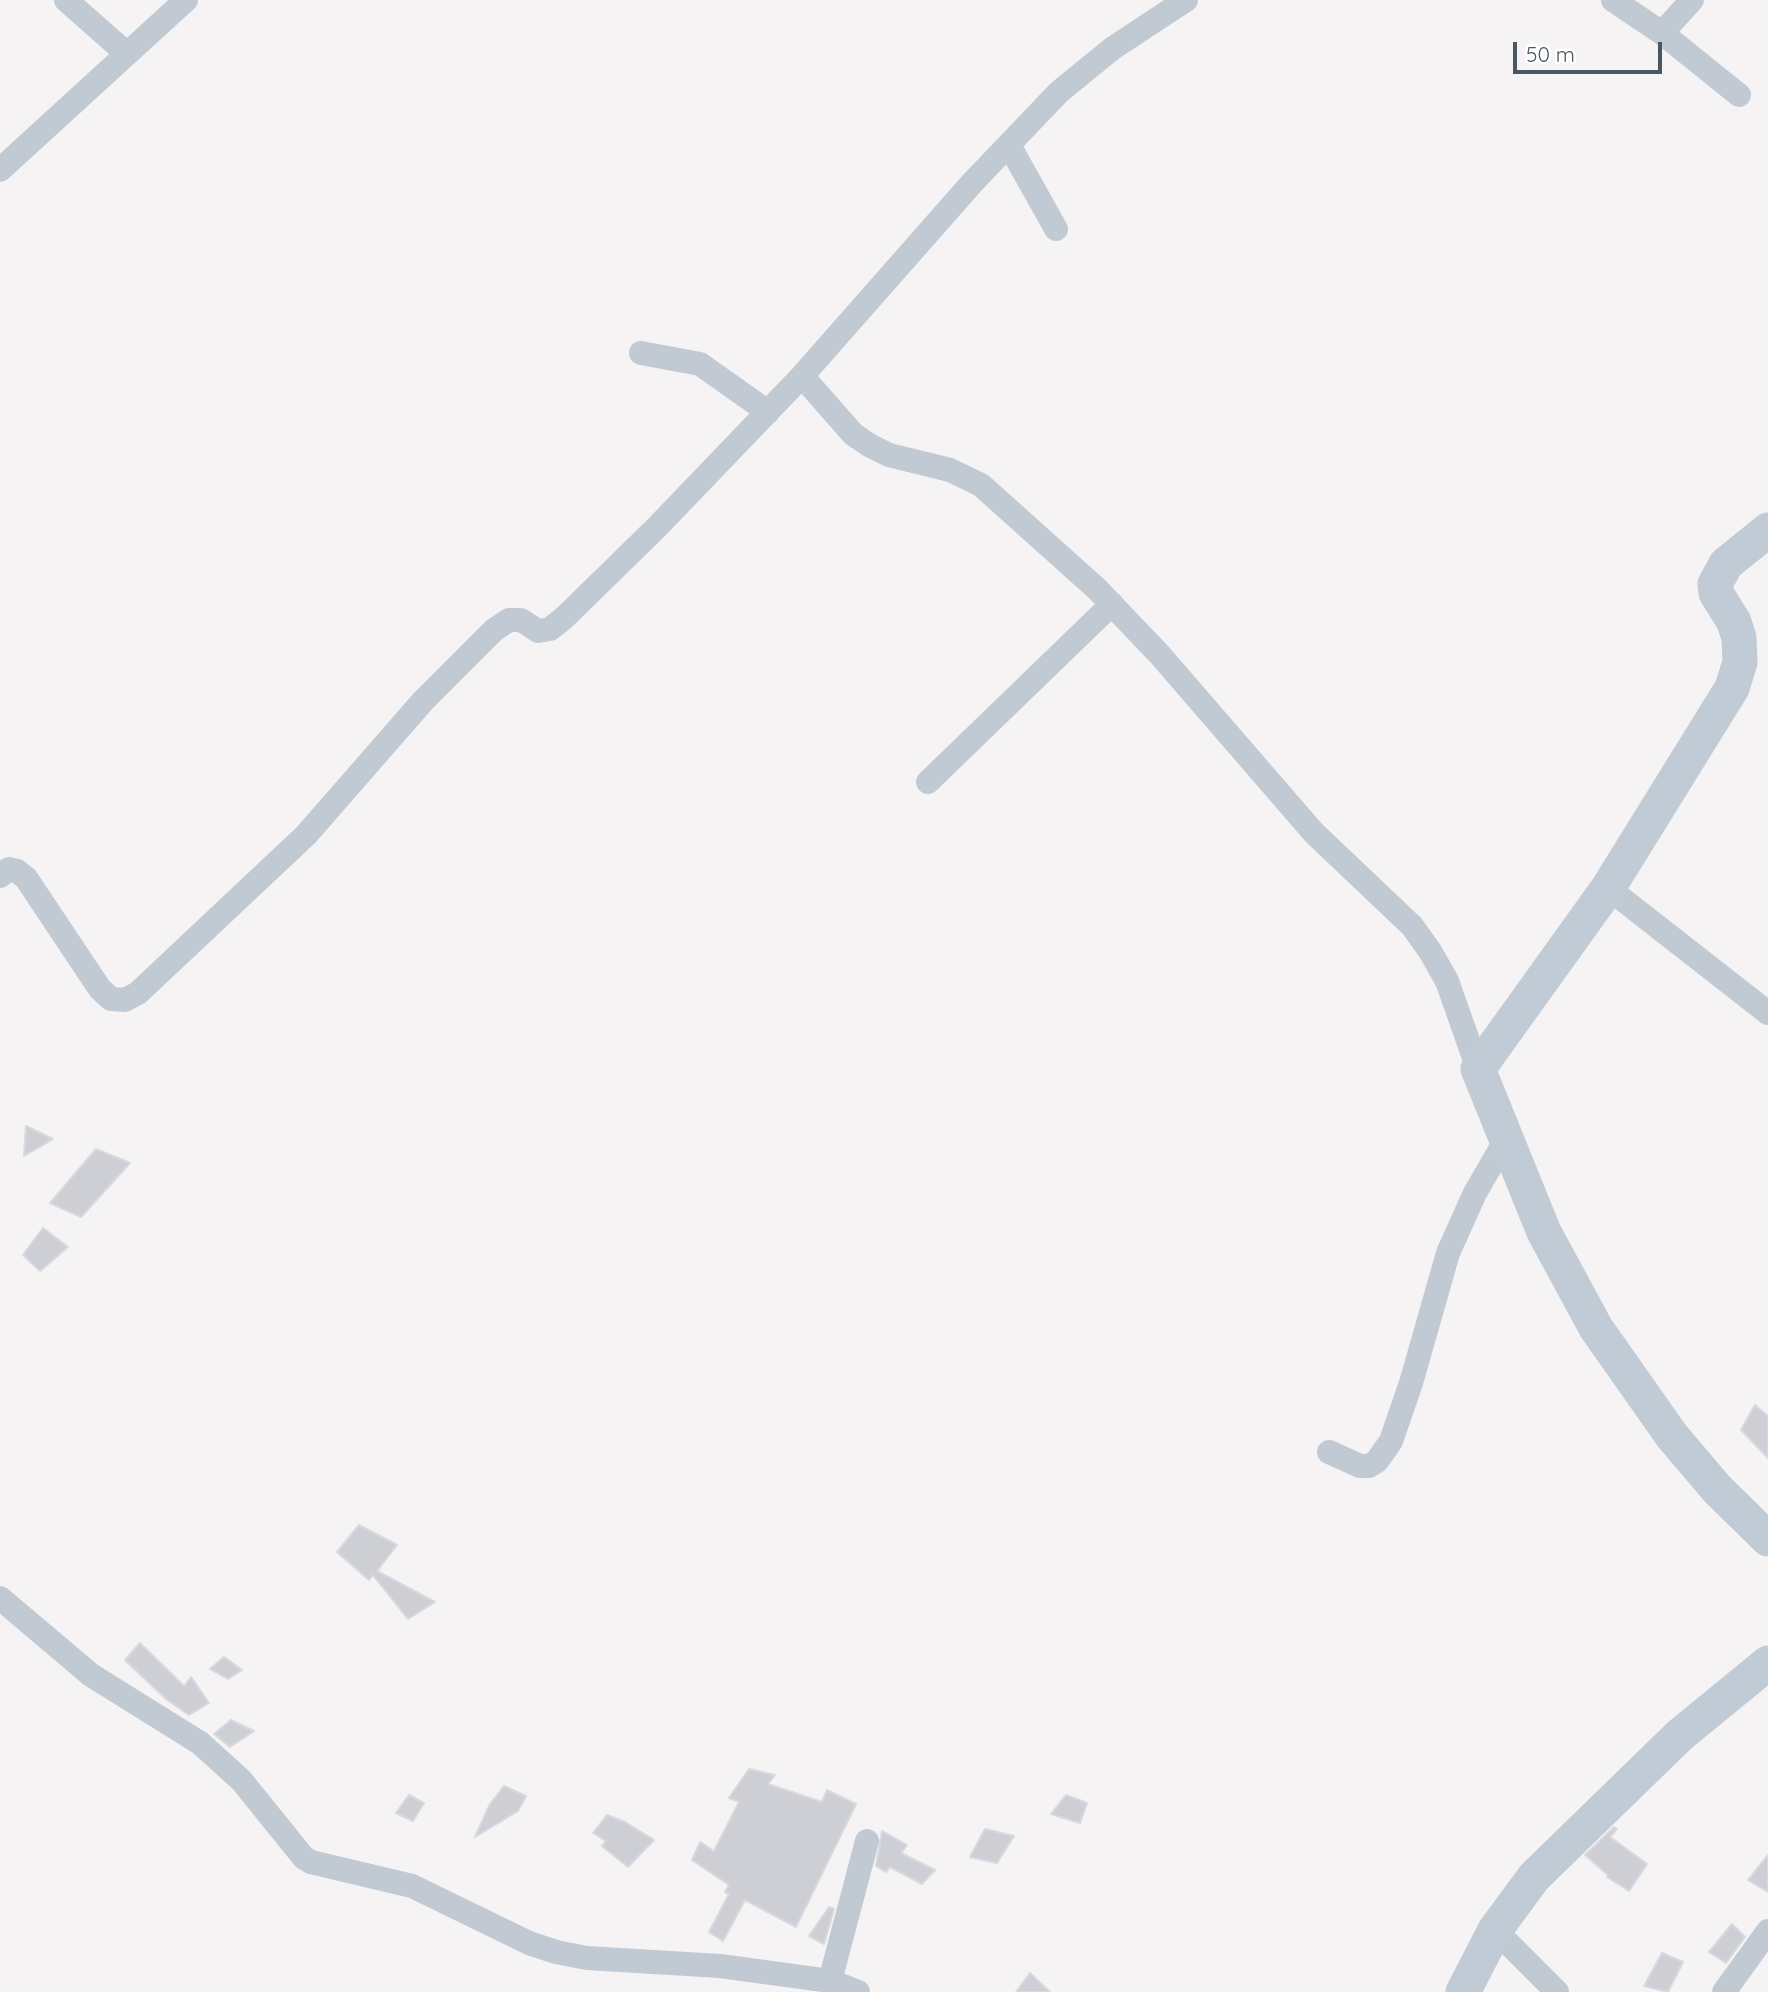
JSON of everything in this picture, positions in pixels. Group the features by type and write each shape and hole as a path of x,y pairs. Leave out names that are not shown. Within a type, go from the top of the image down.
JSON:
{"street":[{"path":"66,0 126,52"},
{"path":"0,170 186,0"},
{"path":"0,876 9,870 17,871 26,878 100,989 111,999 125,1000 138,993 306,835 423,701 494,630 509,620 521,620 538,631 550,629 564,618 658,526 802,376 1059,92 1095,61 1185,0"},
{"path":"1613,0 1662,33 1739,94"},
{"path":"1662,33 1692,0"},
{"path":"1009,145 1056,229"},
{"path":"641,353 700,364 768,412"},
{"path":"802,376 853,434 869,445 889,455 950,470 981,485 1112,604 1160,655 1314,833 1412,926 1447,981 1505,1141 1544,1233 1596,1328 1672,1436 1717,1489 1768,1539"},
{"path":"1478,1069 1608,888 1732,688 1740,662 1739,638 1715,584 1726,564 1768,530"},
{"path":"928,782 1112,604"},
{"path":"1608,888 1768,1013"},
{"path":"1329,1452 1360,1466 1369,1466 1377,1461 1391,1441 1411,1384 1448,1254 1475,1193 1505,1141"},
{"path":"0,1598 91,1675 200,1743 241,1780 304,1858 311,1862 405,1884 529,1943 556,1952 587,1958 720,1966 830,1981 858,1992"},
{"path":"1463,1992 1495,1930 1534,1877 1680,1735 1768,1663"},
{"path":"830,1981 867,1841"},
{"path":"1495,1930 1557,1992"},
{"path":"1724,1992 1768,1931"}],"building":[{"path":"26,1126 53,1139 24,1156"},
{"path":"96,1149 130,1163 81,1217 50,1203"},
{"path":"43,1228 68,1247 40,1271 23,1255"},
{"path":"1755,1405 1768,1416 1768,1458 1741,1430"},
{"path":"359,1525 397,1545 377,1571 435,1602 408,1619 373,1575 369,1580 337,1552"},
{"path":"140,1643 184,1686 191,1677 209,1703 189,1715 166,1699 125,1660"},
{"path":"224,1657 242,1670 228,1679 210,1669"},
{"path":"231,1720 254,1731 230,1747 214,1734"},
{"path":"749,1769 775,1775 768,1784 822,1802 827,1790 856,1804 796,1927 745,1900 723,1941 709,1932 729,1894 725,1892 729,1885 692,1860 700,1842 714,1851 739,1802 729,1798"},
{"path":"504,1786 526,1796 518,1811 475,1837 490,1804"},
{"path":"409,1795 424,1803 413,1821 396,1813"},
{"path":"1066,1795 1087,1803 1080,1823 1051,1814"},
{"path":"607,1815 625,1822 654,1840 628,1867 602,1846 606,1841 593,1833"},
{"path":"1614,1827 1617,1829 1610,1837 1647,1864 1629,1891 1607,1877 1608,1875 1585,1855"},
{"path":"985,1829 1014,1836 997,1863 970,1857"},
{"path":"882,1831 907,1845 901,1853 935,1870 922,1884 890,1867 886,1872 876,1866"},
{"path":"1768,1855 1768,1892 1748,1880"},
{"path":"829,1907 834,1909 824,1944 809,1936"},
{"path":"1732,1924 1745,1937 1726,1963 1709,1952"},
{"path":"1662,1953 1683,1962 1668,1992 1644,1986"},
{"path":"1030,1973 1050,1992 1016,1992"}]}
